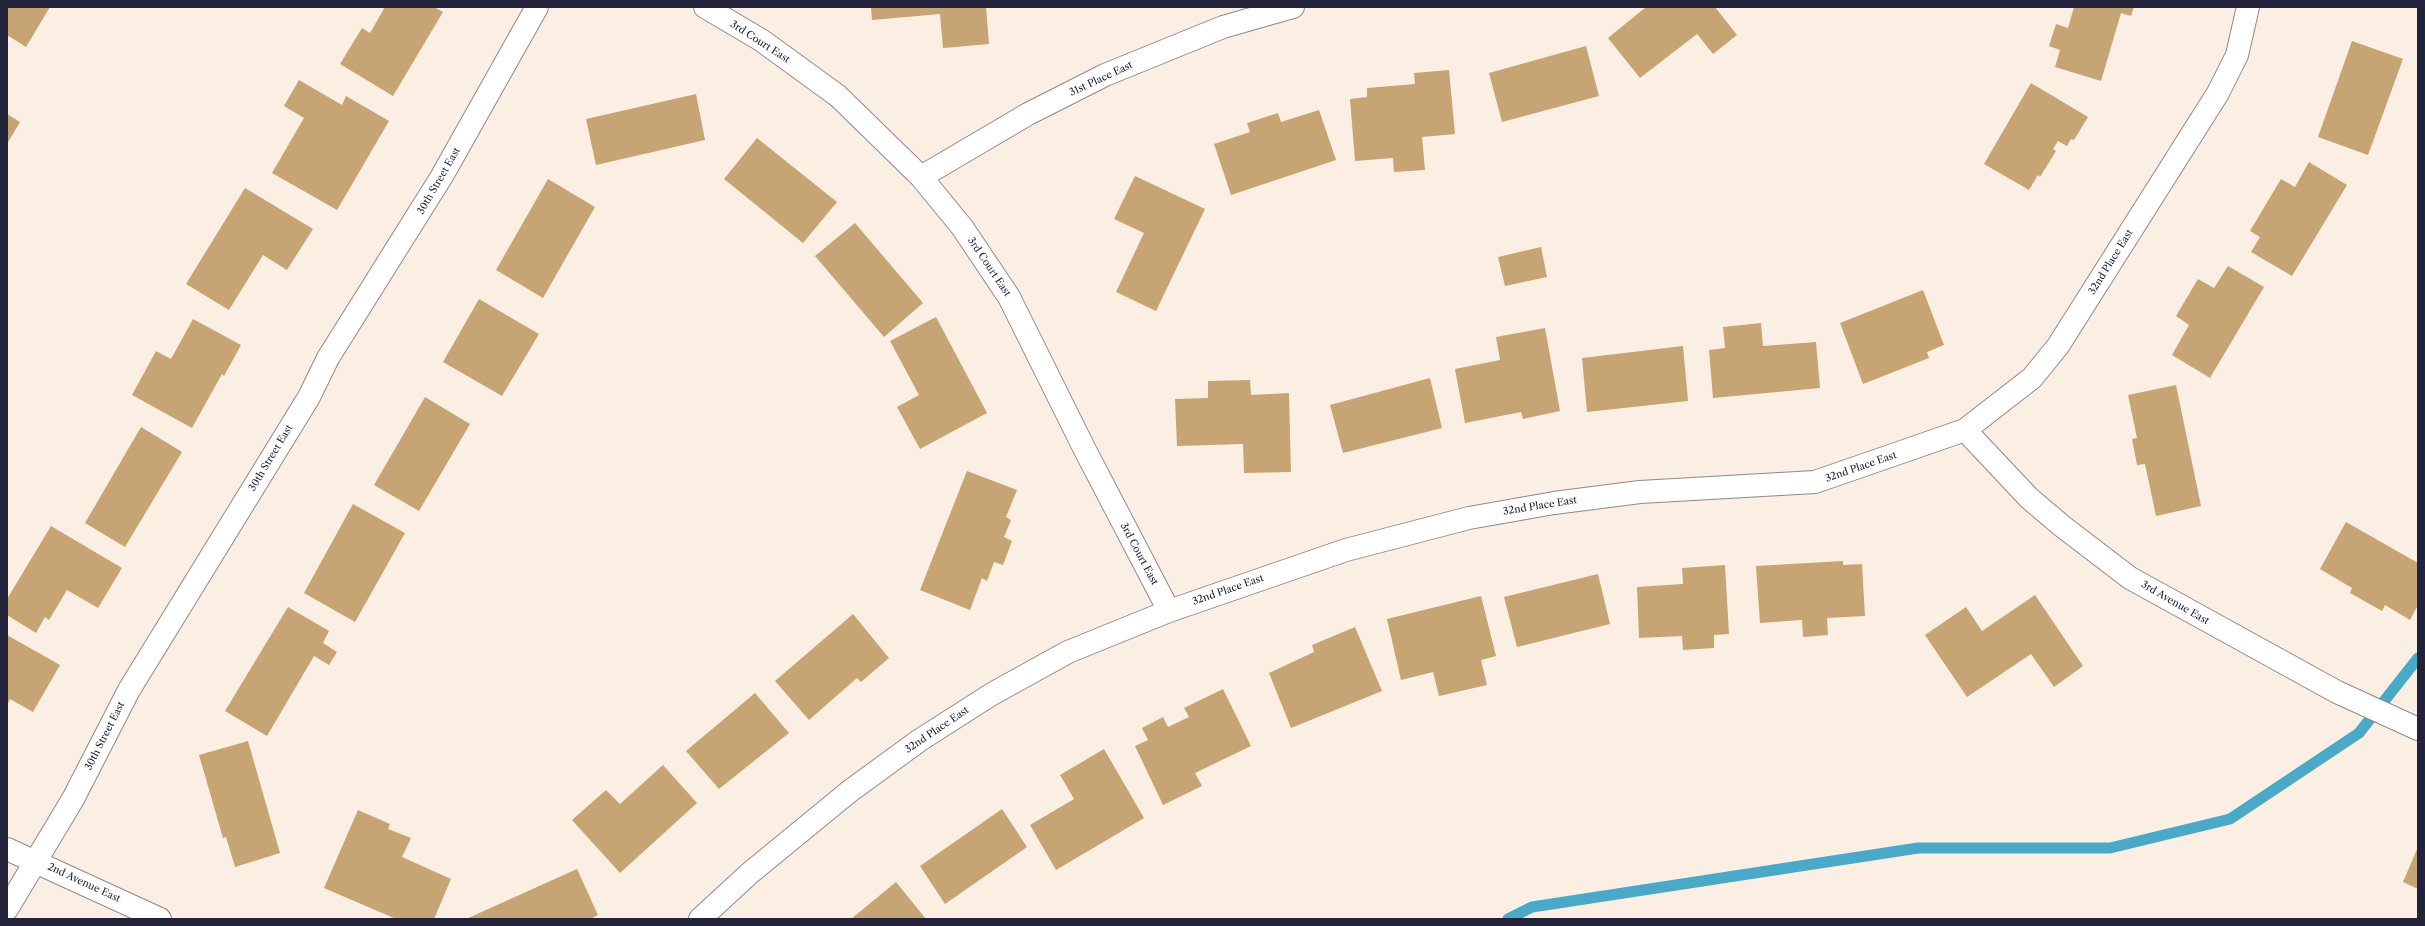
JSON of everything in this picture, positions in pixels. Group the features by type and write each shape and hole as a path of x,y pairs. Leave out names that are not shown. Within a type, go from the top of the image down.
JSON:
{"street":[{"name":"30th Street East","path":"7,909 37,862 73,799 130,690 309,397 328,358 442,176 537,7"},
{"name":"3rd Court East","path":"705,7 761,40 838,96 921,178 962,227 1009,297 1085,450 1169,611"},
{"name":"31st Place East","path":"921,178 1028,114 1105,75 1223,27 1293,7"},
{"name":"32nd Place East","path":"700,919 750,873 844,796 920,740 992,694 1068,652 1169,611 1346,550 1469,518 1554,503 1640,492 1815,482 1965,430 2032,378 2058,346 2218,93 2237,55 2248,7"},
{"name":"3rd Avenue East","path":"1965,430 2029,498 2062,526 2130,578 2337,692 2414,727"},
{"name":"2nd Avenue East","path":"7,849 160,919"}],"building":[{"path":"7,7 50,7 26,47 7,35"},
{"path":"385,7 434,7 443,12 393,96 340,64 362,28 370,33"},
{"path":"871,7 986,7 989,44 943,48 940,14 872,20"},
{"path":"1646,7 1715,7 1737,35 1713,54 1697,34 1640,78 1608,38"},
{"path":"2074,7 2134,7 2131,16 2121,13 2101,81 2055,67 2060,50 2049,46 2056,24 2068,28"},
{"path":"2352,41 2403,59 2368,155 2318,137"},
{"path":"1586,46 1599,96 1502,122 1489,73"},
{"path":"1449,70 1455,134 1422,137 1425,170 1394,172 1393,158 1355,161 1350,99 1367,97 1367,88 1415,84 1414,73"},
{"path":"299,80 342,105 346,96 389,121 337,210 272,173 304,118 284,106"},
{"path":"2031,83 2088,117 2074,140 2071,139 2067,146 2058,141 2053,149 2056,151 2040,177 2038,175 2029,190 1984,164"},
{"path":"696,94 705,140 596,165 586,119"},
{"path":"1319,110 1336,160 1231,195 1214,144 1250,132 1247,123 1278,113 1281,122"},
{"path":"7,114 20,122 7,144"},
{"path":"757,138 837,202 803,243 724,179"},
{"path":"2309,162 2347,185 2292,276 2251,252 2260,237 2250,231 2281,179 2295,187"},
{"path":"1135,176 1205,209 1156,311 1116,292 1144,233 1114,219"},
{"path":"548,179 595,207 543,298 496,270"},
{"path":"245,188 313,229 287,270 263,255 229,310 186,284"},
{"path":"855,223 923,303 884,337 815,256"},
{"path":"1541,247 1547,277 1505,286 1498,257"},
{"path":"2228,266 2264,287 2210,378 2172,355 2189,325 2176,316 2198,279 2214,288"},
{"path":"1923,290 1944,345 1927,352 1929,358 1863,384 1840,323"},
{"path":"479,299 539,334 502,396 443,362"},
{"path":"936,317 987,413 920,449 897,407 919,395 890,341"},
{"path":"193,319 241,345 224,376 222,374 192,428 132,395 156,351 171,359"},
{"path":"1761,323 1763,346 1816,342 1820,388 1713,398 1709,350 1725,348 1723,327"},
{"path":"1545,328 1560,411 1523,419 1521,412 1465,423 1455,369 1500,360 1496,337"},
{"path":"1683,346 1688,401 1587,412 1582,358"},
{"path":"1430,378 1442,428 1343,453 1330,405"},
{"path":"1250,380 1251,395 1289,393 1291,472 1244,473 1243,444 1177,446 1175,399 1208,398 1208,381"},
{"path":"2176,385 2201,506 2156,516 2145,464 2137,465 2132,439 2137,438 2128,395"},
{"path":"425,397 470,424 419,511 374,485"},
{"path":"141,427 182,452 125,547 85,523"},
{"path":"967,471 1017,490 1006,517 1011,520 1004,537 1012,541 1003,565 994,562 987,581 982,578 970,610 920,590"},
{"path":"353,504 405,533 355,622 304,593"},
{"path":"2346,522 2418,563 2418,605 2410,620 2385,605 2382,611 2350,593 2352,588 2320,569"},
{"path":"51,526 122,568 98,608 67,590 49,620 45,617 36,633 7,615 7,599"},
{"path":"1843,561 1843,565 1862,564 1865,616 1827,618 1828,635 1803,637 1802,620 1760,623 1756,566"},
{"path":"1725,565 1729,634 1714,635 1714,648 1683,650 1682,636 1639,638 1637,587 1683,584 1682,568"},
{"path":"1598,574 1610,624 1517,647 1504,597"},
{"path":"2035,595 2083,666 2054,687 2031,654 1967,697 1925,635 1966,607 1982,631"},
{"path":"1481,596 1496,656 1481,660 1487,685 1439,696 1433,672 1401,680 1387,619"},
{"path":"288,607 329,631 323,643 337,652 329,665 314,656 267,736 225,711"},
{"path":"853,614 889,658 861,682 857,678 809,720 775,681"},
{"path":"1355,627 1382,691 1291,728 1269,673 1314,652 1312,645"},
{"path":"7,635 60,665 33,712 10,699 7,705"},
{"path":"1223,689 1251,746 1195,773 1202,786 1163,805 1135,746 1148,740 1142,728 1163,717 1168,727 1189,717 1184,708"},
{"path":"755,693 789,733 719,789 686,751"},
{"path":"248,741 280,853 235,867 226,837 223,838 199,755"},
{"path":"1104,749 1144,818 1056,870 1030,825 1074,799 1060,775"},
{"path":"663,765 697,803 620,873 572,820 606,790 620,804"},
{"path":"1002,809 1027,847 945,904 920,866"},
{"path":"358,810 390,824 388,829 411,838 402,857 451,879 434,919 396,919 324,888"},
{"path":"2418,847 2418,889 2403,882"},
{"path":"577,869 598,915 590,919 466,919"},
{"path":"896,882 926,919 851,919"}],"waterway":[{"path":"1508,919 1532,907 1918,848 2110,848 2230,819 2359,733 2418,658"}]}
